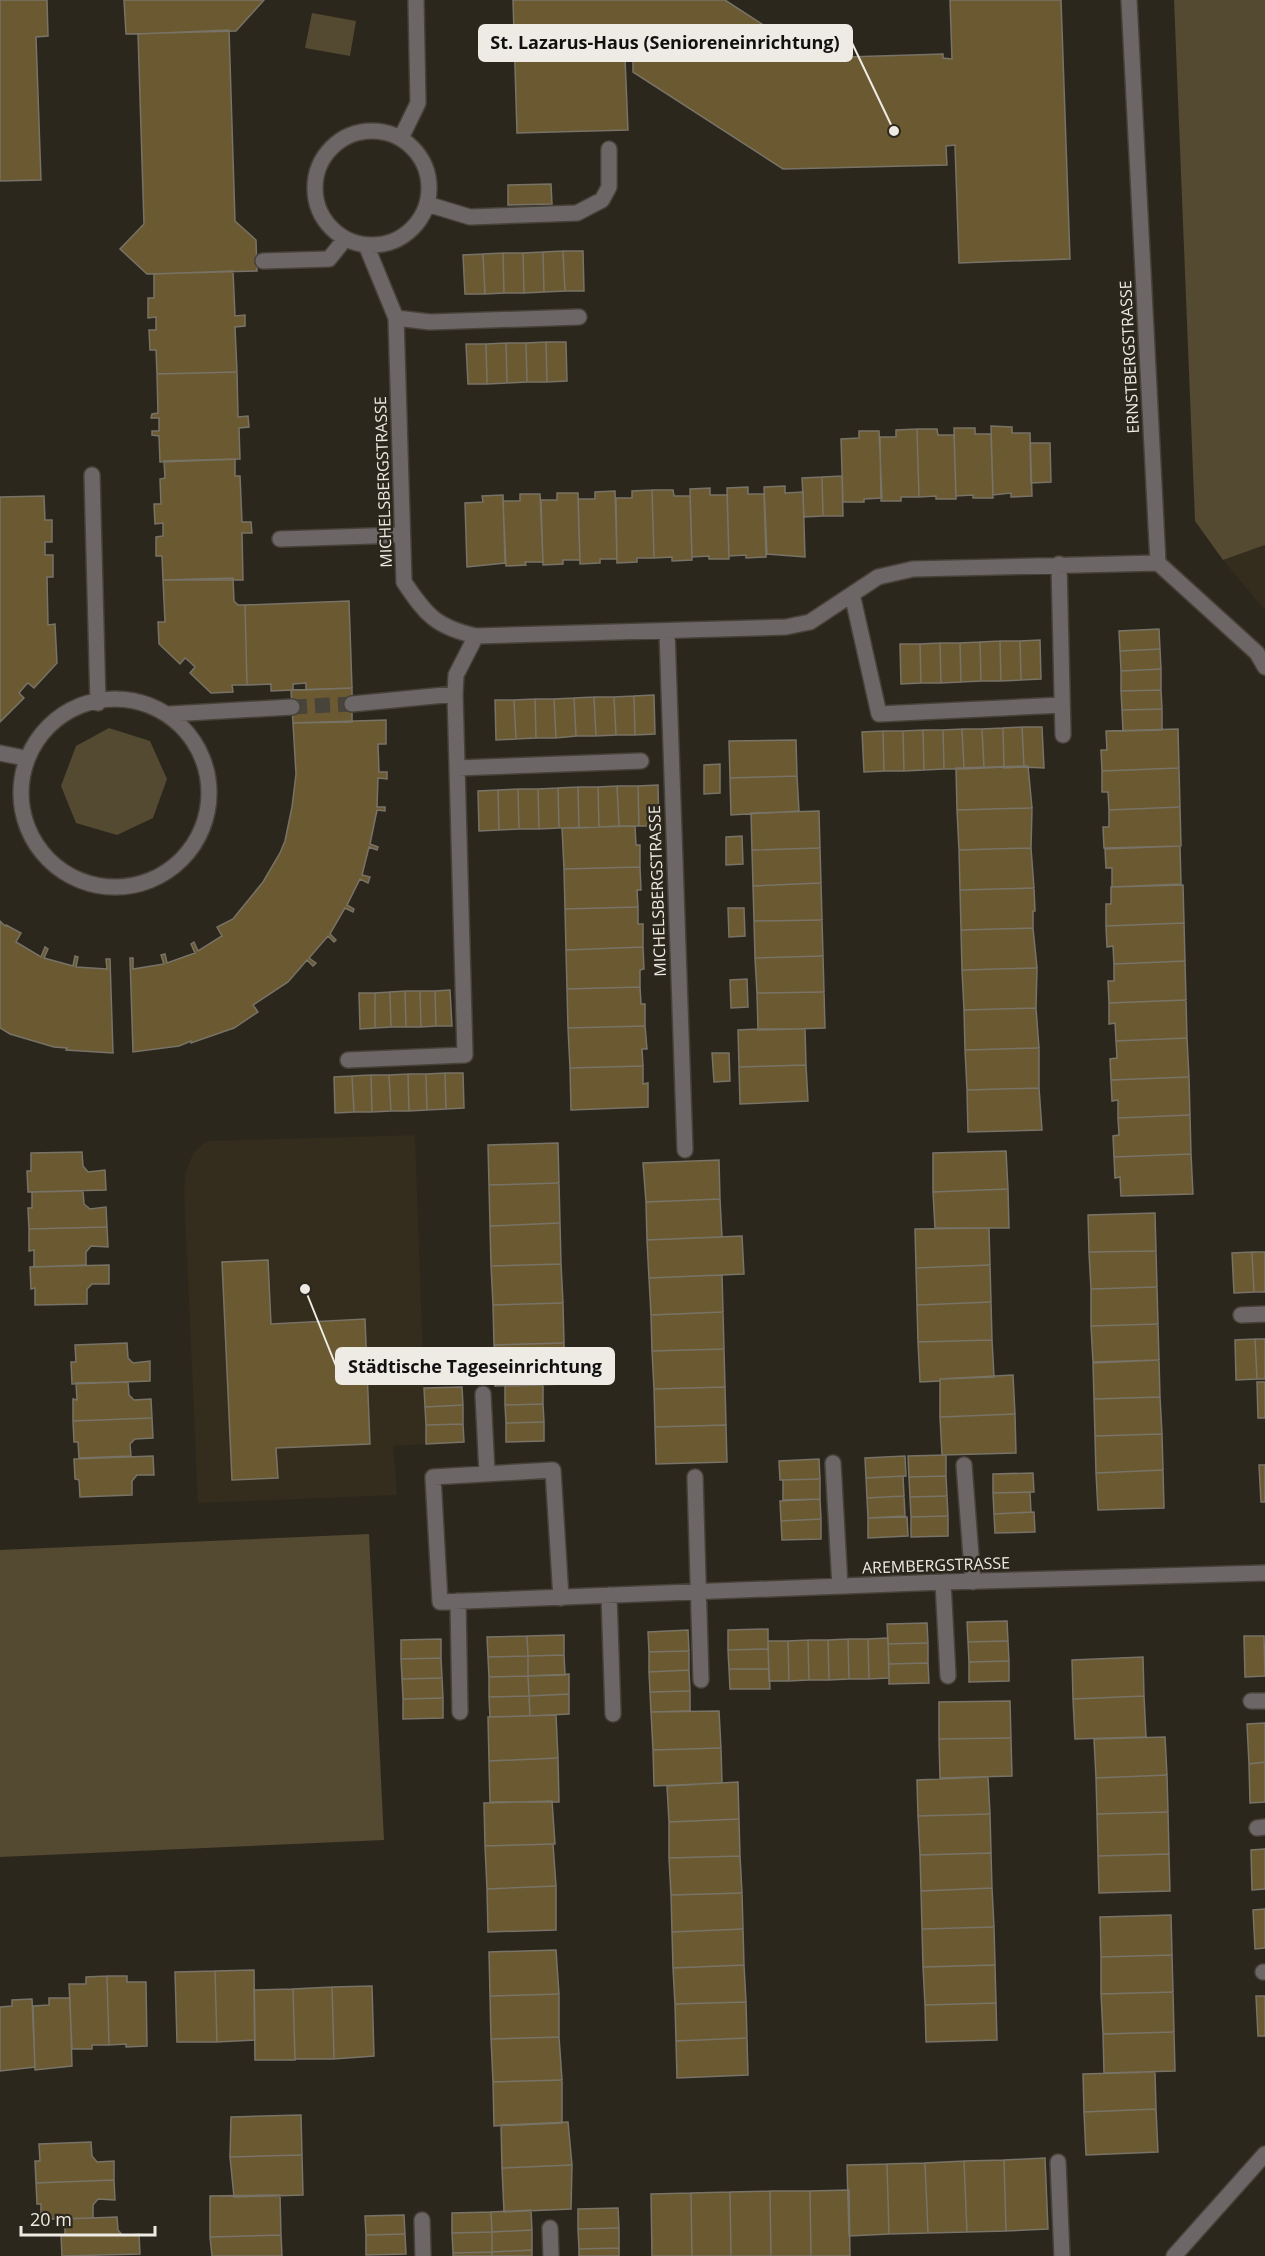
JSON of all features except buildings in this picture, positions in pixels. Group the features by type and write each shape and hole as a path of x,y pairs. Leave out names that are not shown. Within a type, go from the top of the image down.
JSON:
{"street":[{"path":"401,138 418,103 416,0"},
{"name":"ERNSTBERGSTRASSE","path":"1129,0 1158,563"},
{"path":"382,130 401,138 417,150 426,168 430,188 427,204 405,236 386,244 366,245 345,239 329,227 318,211 314,191 317,169 326,151 341,138 360,131 382,130"},
{"path":"427,204 470,217 577,213 602,200 609,186 609,149"},
{"path":"263,261 329,259 345,239"},
{"name":"MICHELSBERGSTRASSE","path":"366,245 396,318 404,582 422,609 452,631 476,636 786,627 810,622 878,577 913,569 1158,563"},
{"path":"396,318 430,322 579,317"},
{"path":"92,475 98,703"},
{"path":"280,539 401,535"},
{"path":"1158,563 1261,648 1265,667"},
{"path":"1059,564 1063,735"},
{"path":"852,594 862,629 879,714 1062,705"},
{"name":"MICHELSBERGSTRASSE","path":"668,631 685,1150"},
{"path":"348,1060 465,1055 455,694 456,675 476,636"},
{"path":"352,704 455,694"},
{"path":"121,699 152,706 170,714 181,725 201,754 209,781 208,806 194,846 175,866 147,882 127,887 86,883 58,868 37,845 24,819 21,797 25,758 50,725 69,709 121,699"},
{"path":"170,714 292,707"},
{"path":"0,753 25,758"},
{"path":"457,768 641,762"},
{"path":"1241,1315 1265,1314"},
{"path":"483,1394 487,1473"},
{"path":"833,1463 840,1586"},
{"path":"964,1466 973,1582"},
{"path":"460,1712 458,1601 440,1602 433,1477 553,1470 561,1598"},
{"path":"695,1477 702,1680"},
{"name":"AREMBERGSTRASSE","path":"458,1601 943,1582 1265,1573"},
{"path":"943,1582 948,1676"},
{"path":"609,1595 612,1714"},
{"path":"1174,2256 1265,2154"},
{"path":"1058,2162 1062,2256"},
{"path":"422,2220 423,2256"},
{"path":"550,2228 551,2256"}],"shaded area":[{"path":"1174,0 1265,0 1265,545 1223,560 1195,521"},
{"path":"312,13 356,21 350,56 305,48"},
{"path":"1265,545 1265,610 1223,560"},
{"path":"109,728 150,741 167,779 153,818 117,835 76,823 61,786 76,746"},
{"path":"415,1135 426,1444 393,1446 397,1495 198,1503 184,1190 186,1171 193,1154 203,1144 211,1141"},
{"path":"369,1534 384,1840 0,1857 0,1550"}],"tunnel":[{"path":"292,707 352,704"}],"place":[{"name":"St. Lazarus-Haus (Senioreneinrichtung)","path":"894,131"},
{"name":"Städtische Tageseinrichtung","path":"305,1289"}]}
